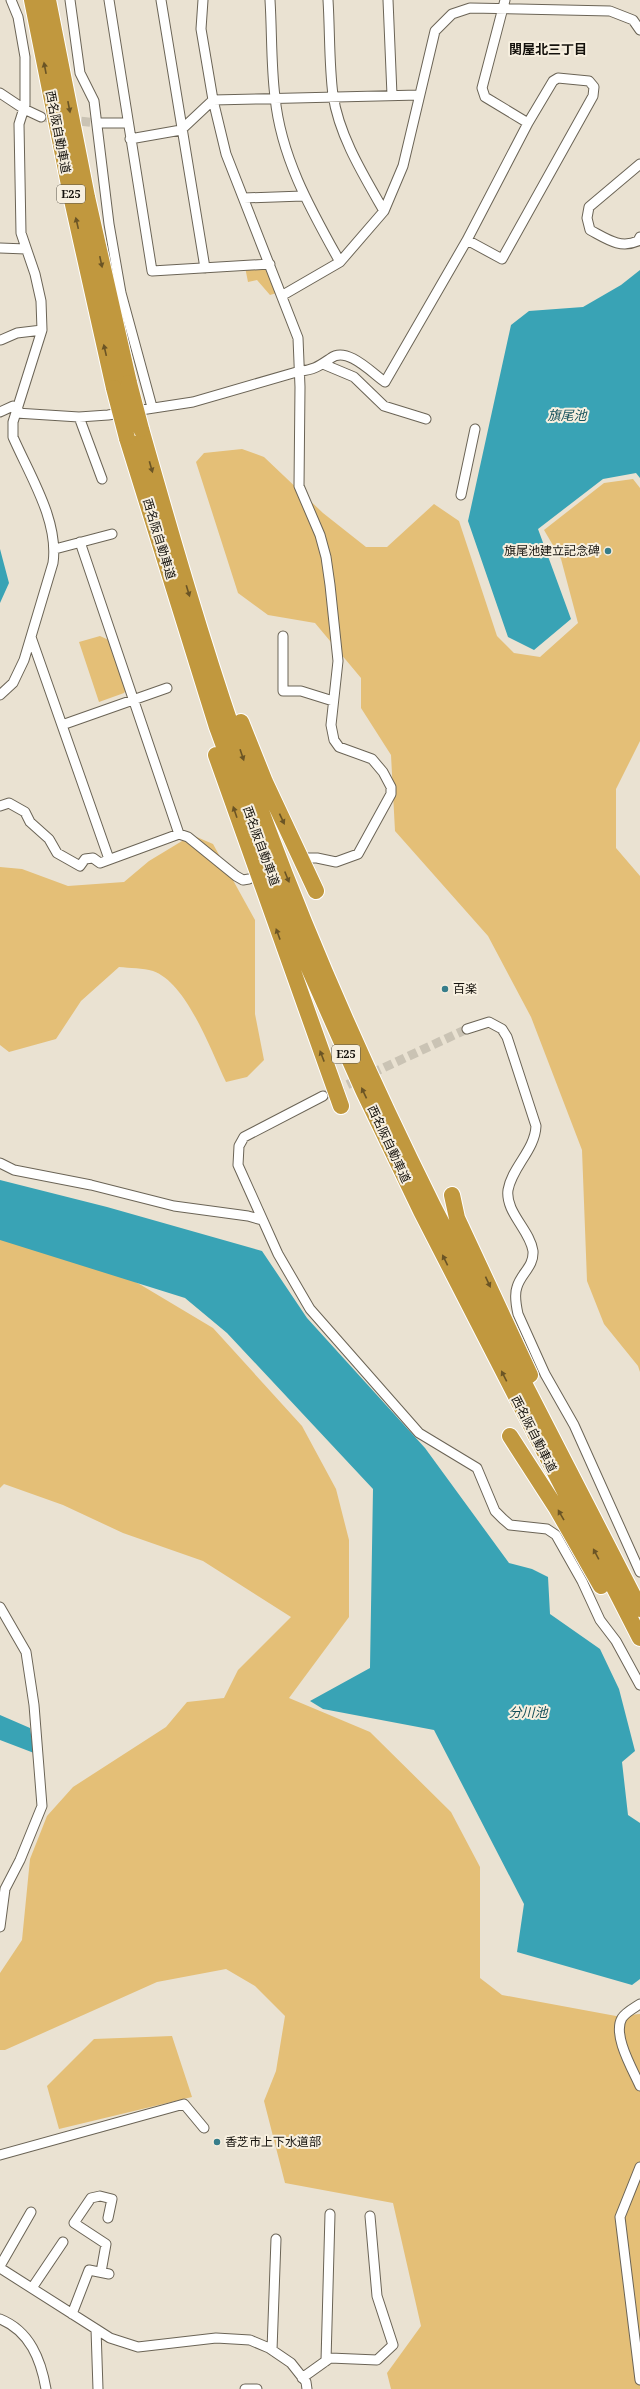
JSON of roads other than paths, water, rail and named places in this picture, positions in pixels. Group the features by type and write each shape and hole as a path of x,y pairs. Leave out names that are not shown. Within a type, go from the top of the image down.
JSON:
{"highway":[{"name":"西名阪自動車道","path":"32,0 72,200 122,385 141,429 200,631 267,828 348,1022 403,1145 443,1227 640,1609"},
{"name":"西名阪自動車道","path":"48,0 122,385 127,438 217,727 280,899 363,1090 456,1282 638,1633"},
{"path":"200,631 208,636 265,782 316,891"},
{"path":"217,727 211,741 341,1106"},
{"path":"452,1195 458,1218 541,1399 594,1506 592,1517"},
{"path":"510,1436 557,1509 620,1619 638,1633"}],"street":[{"path":"0,695 12,683 19,672 53,563 55,549 52,526 13,437 13,422 42,330 41,300 35,274 21,233 19,124 24,109 26,57 18,17 11,0"},
{"path":"70,0 80,73 94,101 109,224 121,293 151,398 152,407"},
{"path":"109,0 152,271 270,264"},
{"path":"160,0 204,268"},
{"path":"203,0 201,29 213,100 226,154 283,295 298,338 300,371 299,486 317,528 326,557 338,642 338,661 331,725 334,740 339,747 372,759 383,772 391,787 391,794 358,854 336,862 317,858 307,858"},
{"path":"270,0 274,98 287,155 303,196 340,262"},
{"path":"328,0 333,96 345,136 384,211"},
{"path":"388,0 392,95"},
{"path":"505,0 482,88 485,97 528,123"},
{"path":"283,295 340,262 384,211 403,166 435,31 452,14 470,8 503,10 610,11 633,20 640,30"},
{"path":"0,412 13,406 17,411 79,417 108,415 152,407 193,402 300,371 314,370 332,357 342,355 360,364 385,382 467,240 528,123 553,81 558,78 589,81 594,87 593,96 502,259 467,240"},
{"path":"0,92 24,109 41,117"},
{"path":"130,139 181,130 213,100 420,95"},
{"path":"97,123 128,123"},
{"path":"640,164 589,207 587,218 590,230 620,244 628,245 638,241 640,237"},
{"path":"244,198 303,196"},
{"path":"0,248 26,249"},
{"path":"1,340 17,333 42,330"},
{"path":"323,364 354,377 384,406 426,419"},
{"path":"79,417 102,479"},
{"path":"461,495 475,429"},
{"path":"55,549 112,534"},
{"path":"80,542 179,834"},
{"path":"283,636 283,691 301,692 333,701"},
{"path":"31,637 109,859"},
{"path":"62,725 166,688"},
{"path":"0,806 9,802 25,812 30,822 49,839 58,853 80,866 85,859 93,858 100,863 179,834 188,837 236,876 243,880 249,879"},
{"path":"467,1029 489,1022 502,1029 510,1046 536,1126 534,1139 510,1182 508,1194 511,1206 532,1251 530,1266 517,1287 516,1303 518,1314 545,1374 574,1425 640,1572"},
{"path":"323,1096 244,1137 239,1146 238,1165 278,1254 310,1309 405,1419 432,1442 477,1468 495,1511 510,1525 547,1529 556,1535 582,1581 600,1620 616,1641 640,1686"},
{"path":"0,1163 14,1170 91,1185 174,1206 248,1216 262,1220"},
{"path":"0,1607 26,1652 34,1705 42,1806 20,1860 3,1889 0,1927"},
{"path":"640,2004 623,2017 619,2026 625,2054 640,2086"},
{"path":"0,2155 184,2104 204,2128"},
{"path":"640,2167 620,2217 640,2380"},
{"path":"72,2314 89,2270 105,2273 106,2244 74,2223 91,2198 100,2196 112,2199 108,2218"},
{"path":"31,2212 0,2267 72,2314 110,2338 138,2347 216,2338 250,2340 272,2350 291,2363 306,2382 307,2389"},
{"path":"326,2361 330,2214"},
{"path":"302,2378 330,2358 378,2360 393,2345 377,2296 370,2216"},
{"path":"272,2350 276,2239"},
{"path":"32,2288 63,2242"},
{"path":"0,2319 26,2337 36,2351 42,2366 46,2389"},
{"path":"96,2329 98,2389"},
{"path":"245,2389 257,2389"}],"water":[{"name":"旗尾池","path":"640,270 640,478 636,473 603,479 538,529 571,619 534,650 508,637 468,521 511,325 529,311 583,307 621,285"},
{"path":"0,549 9,583 0,603"},
{"name":"分川池","path":"0,1180 107,1207 262,1251 307,1318 425,1448 509,1563 532,1569 548,1577 550,1614 600,1649 619,1689 635,1751 622,1762 628,1815 640,1823 640,1979 632,1985 517,1952 524,1904 434,1730 323,1709 310,1701 370,1668 373,1489 227,1333 185,1298 0,1240"},
{"path":"0,1715 30,1728 34,1753 0,1740"}],"tunnel":[{"path":"41,117 97,123"},
{"path":"323,1096 467,1029"}],"place":[{"name":"旗尾池建立記念碑","path":"608,551"},
{"name":"百楽","path":"445,989"},
{"name":"香芝市上下水道部","path":"217,2142"}],"district":[{"name":"関屋北三丁目","path":"548,49"}]}
